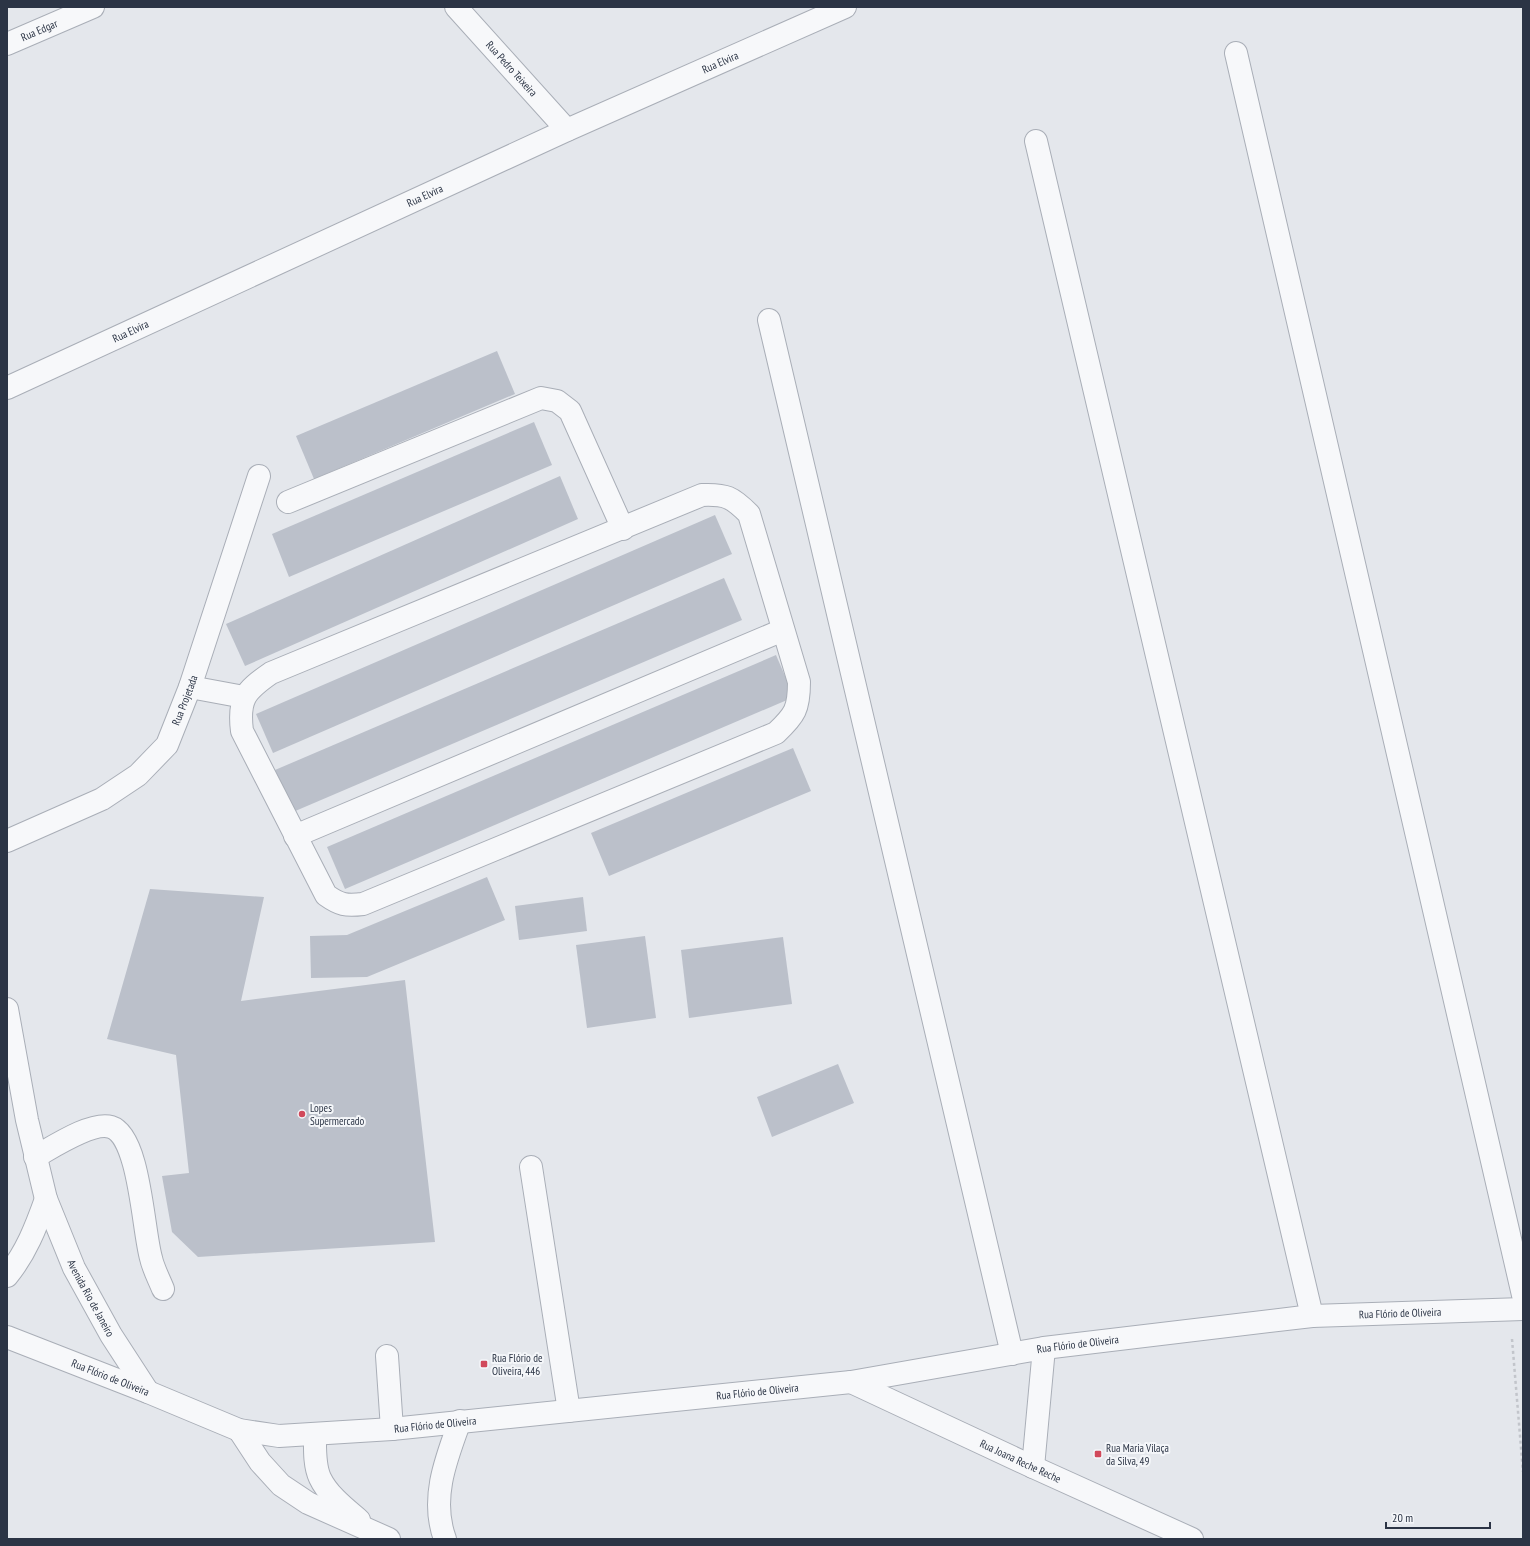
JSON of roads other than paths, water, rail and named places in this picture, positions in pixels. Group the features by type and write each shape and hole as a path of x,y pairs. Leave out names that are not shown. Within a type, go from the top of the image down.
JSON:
{"street":[{"name":"Rua Edgar","path":"7,44 93,7"},
{"name":"Rua Pedro Teixeira","path":"456,7 567,130"},
{"name":"Rua Elvira","path":"7,388 567,130 845,7"},
{"path":"1236,53 1518,1305"},
{"path":"1036,141 1312,1316"},
{"path":"769,320 1012,1354"},
{"path":"288,502 541,398 557,401 570,411 622,528"},
{"name":"Rua Projetada","path":"7,841 102,799 138,774 166,745 190,687 259,476"},
{"path":"702,495 720,495 736,501 749,514 783,630 799,682 799,700 790,719 776,733 363,904 350,906 338,903 326,895 242,731 240,714 244,697 255,684 271,673 702,495"},
{"path":"295,836 783,630"},
{"path":"190,687 244,697"},
{"name":"Avenida Rio de Janeiro","path":"7,1009 27,1120 46,1199 74,1268 111,1334 148,1392"},
{"path":"36,1156 79,1133 98,1126 111,1127 120,1133 127,1144 140,1191 151,1258 163,1289"},
{"path":"531,1167 569,1411"},
{"path":"7,1276 18,1262 33,1234 46,1199"},
{"name":"Rua Flório de Oliveira","path":"7,1337 148,1392 239,1430 279,1436 392,1429 851,1382 1044,1348 1312,1316 1518,1305"},
{"path":"1033,1467 1044,1348"},
{"path":"387,1356 392,1429"},
{"name":"Rua Joana Reche Reche","path":"851,1382 1192,1539"},
{"path":"445,1539 438,1501 445,1462 460,1421"},
{"path":"239,1430 260,1462 281,1485 308,1503 380,1534"},
{"path":"315,1434 315,1455 320,1478 333,1496 380,1534"}],"place":[{"name":"Lopes Supermercado","path":"302,1114"},
{"name":"Rua Flório de Oliveira, 446","path":"484,1364"},
{"name":"Rua Maria Vilaça da Silva, 49","path":"1098,1454"}]}
